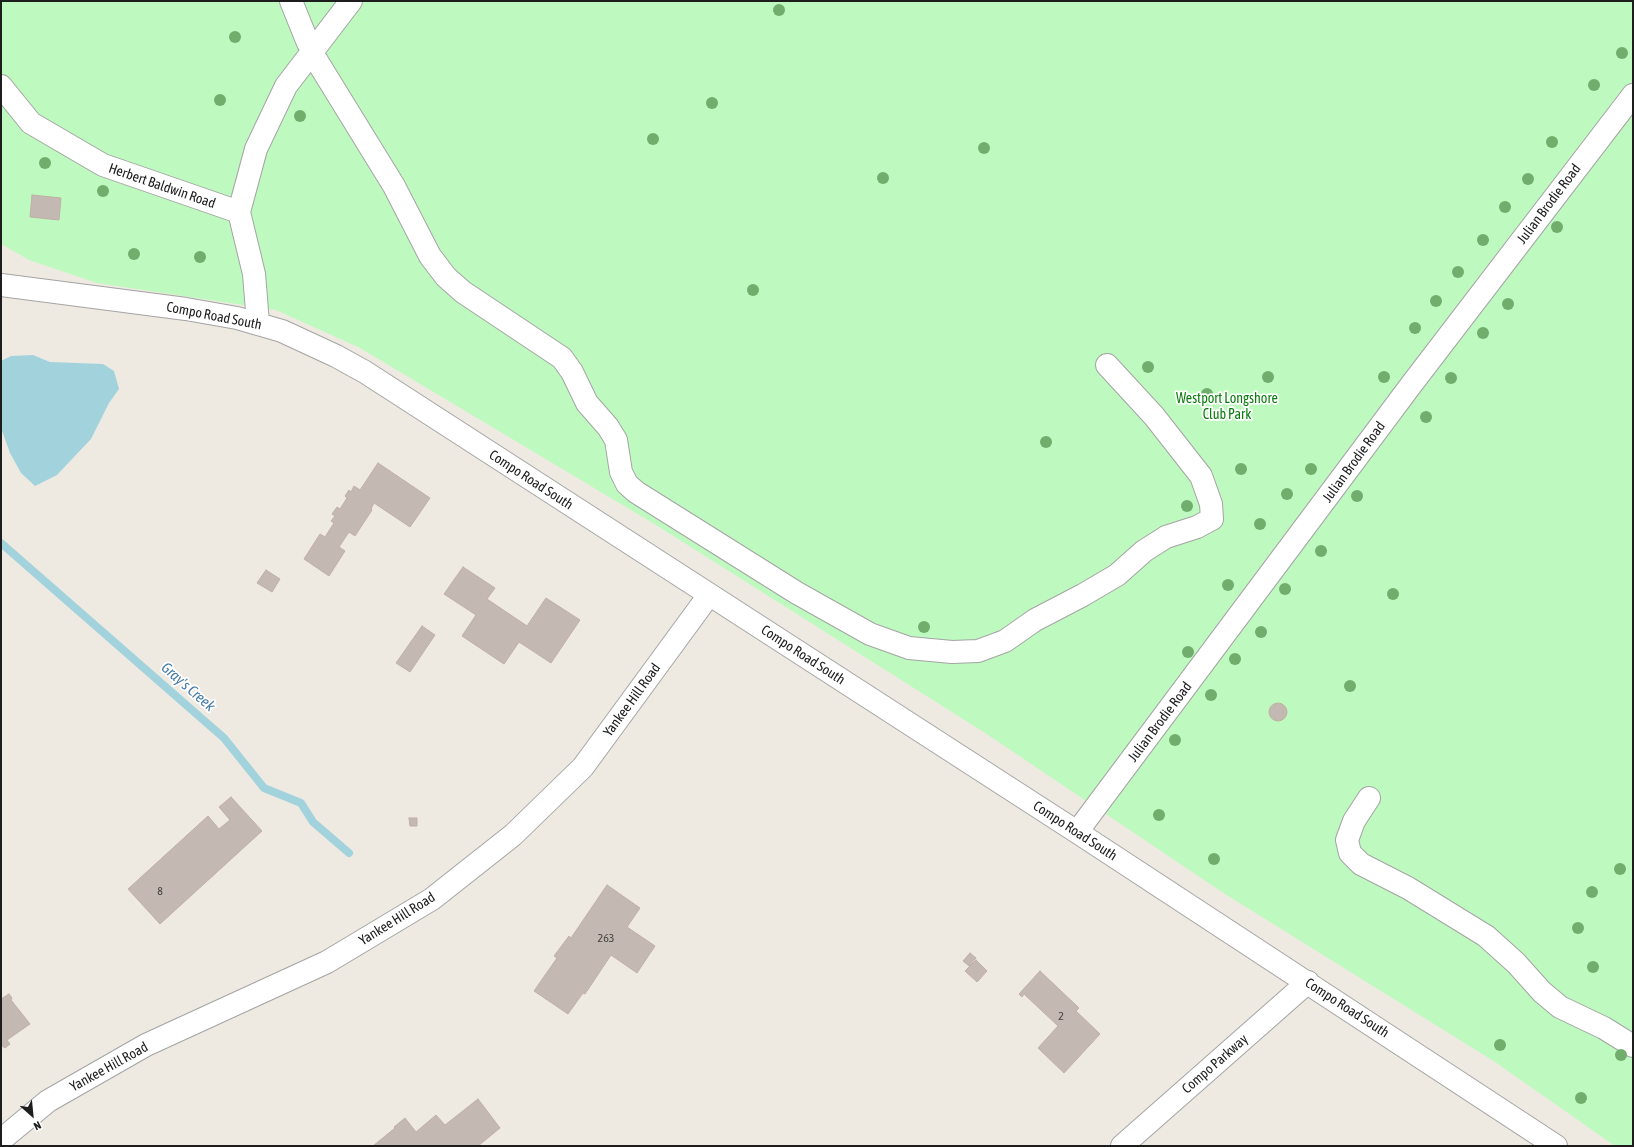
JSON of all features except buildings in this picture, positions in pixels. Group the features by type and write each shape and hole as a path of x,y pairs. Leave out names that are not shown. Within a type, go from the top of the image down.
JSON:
{"street":[{"path":"291,1 313,52 394,186 434,262 446,277 463,292 562,358 572,372 587,403 616,440 621,472 627,484 636,492 791,589 870,634 909,648 952,652 978,652 1005,641 1035,620 1084,595 1117,575 1144,551 1166,537 1197,528 1212,519 1211,504 1201,476 1154,416 1107,365"},
{"path":"258,323 254,274 239,212 256,149 286,86 352,1"},
{"name":"Herbert Baldwin Road","path":"1,86 31,123 103,165 239,212"},
{"name":"Julian Brodie Road","path":"1077,832 1411,385 1633,95"},
{"name":"Compo Road South","path":"1,285 213,313 258,323 282,331 365,372 1308,982 1556,1146"},
{"name":"Yankee Hill Road","path":"1,1140 48,1101 133,1052 327,962 432,898 513,835 583,767 709,595"},
{"path":"1369,798 1354,821 1347,840 1350,853 1361,864 1408,888 1486,936 1516,963 1542,992 1560,1007 1604,1028 1633,1046"},
{"name":"Compo Parkway","path":"1122,1146 1308,982"}],"green space":[{"name":"Westport Longshore Club Park","path":"1,1 1633,1 1633,1146 1615,1146 1495,1062 1225,894 985,733 656,525 360,348 276,310 97,283 29,260 1,244"}],"water":[{"path":"33,355 50,362 103,364 114,371 119,389 109,403 91,439 57,475 35,486 21,473 10,453 1,428 1,361 11,356"}],"waterway":[{"name":"Gray's Creek","path":"1,543 224,738 264,788 301,803 313,822 349,853"}]}
